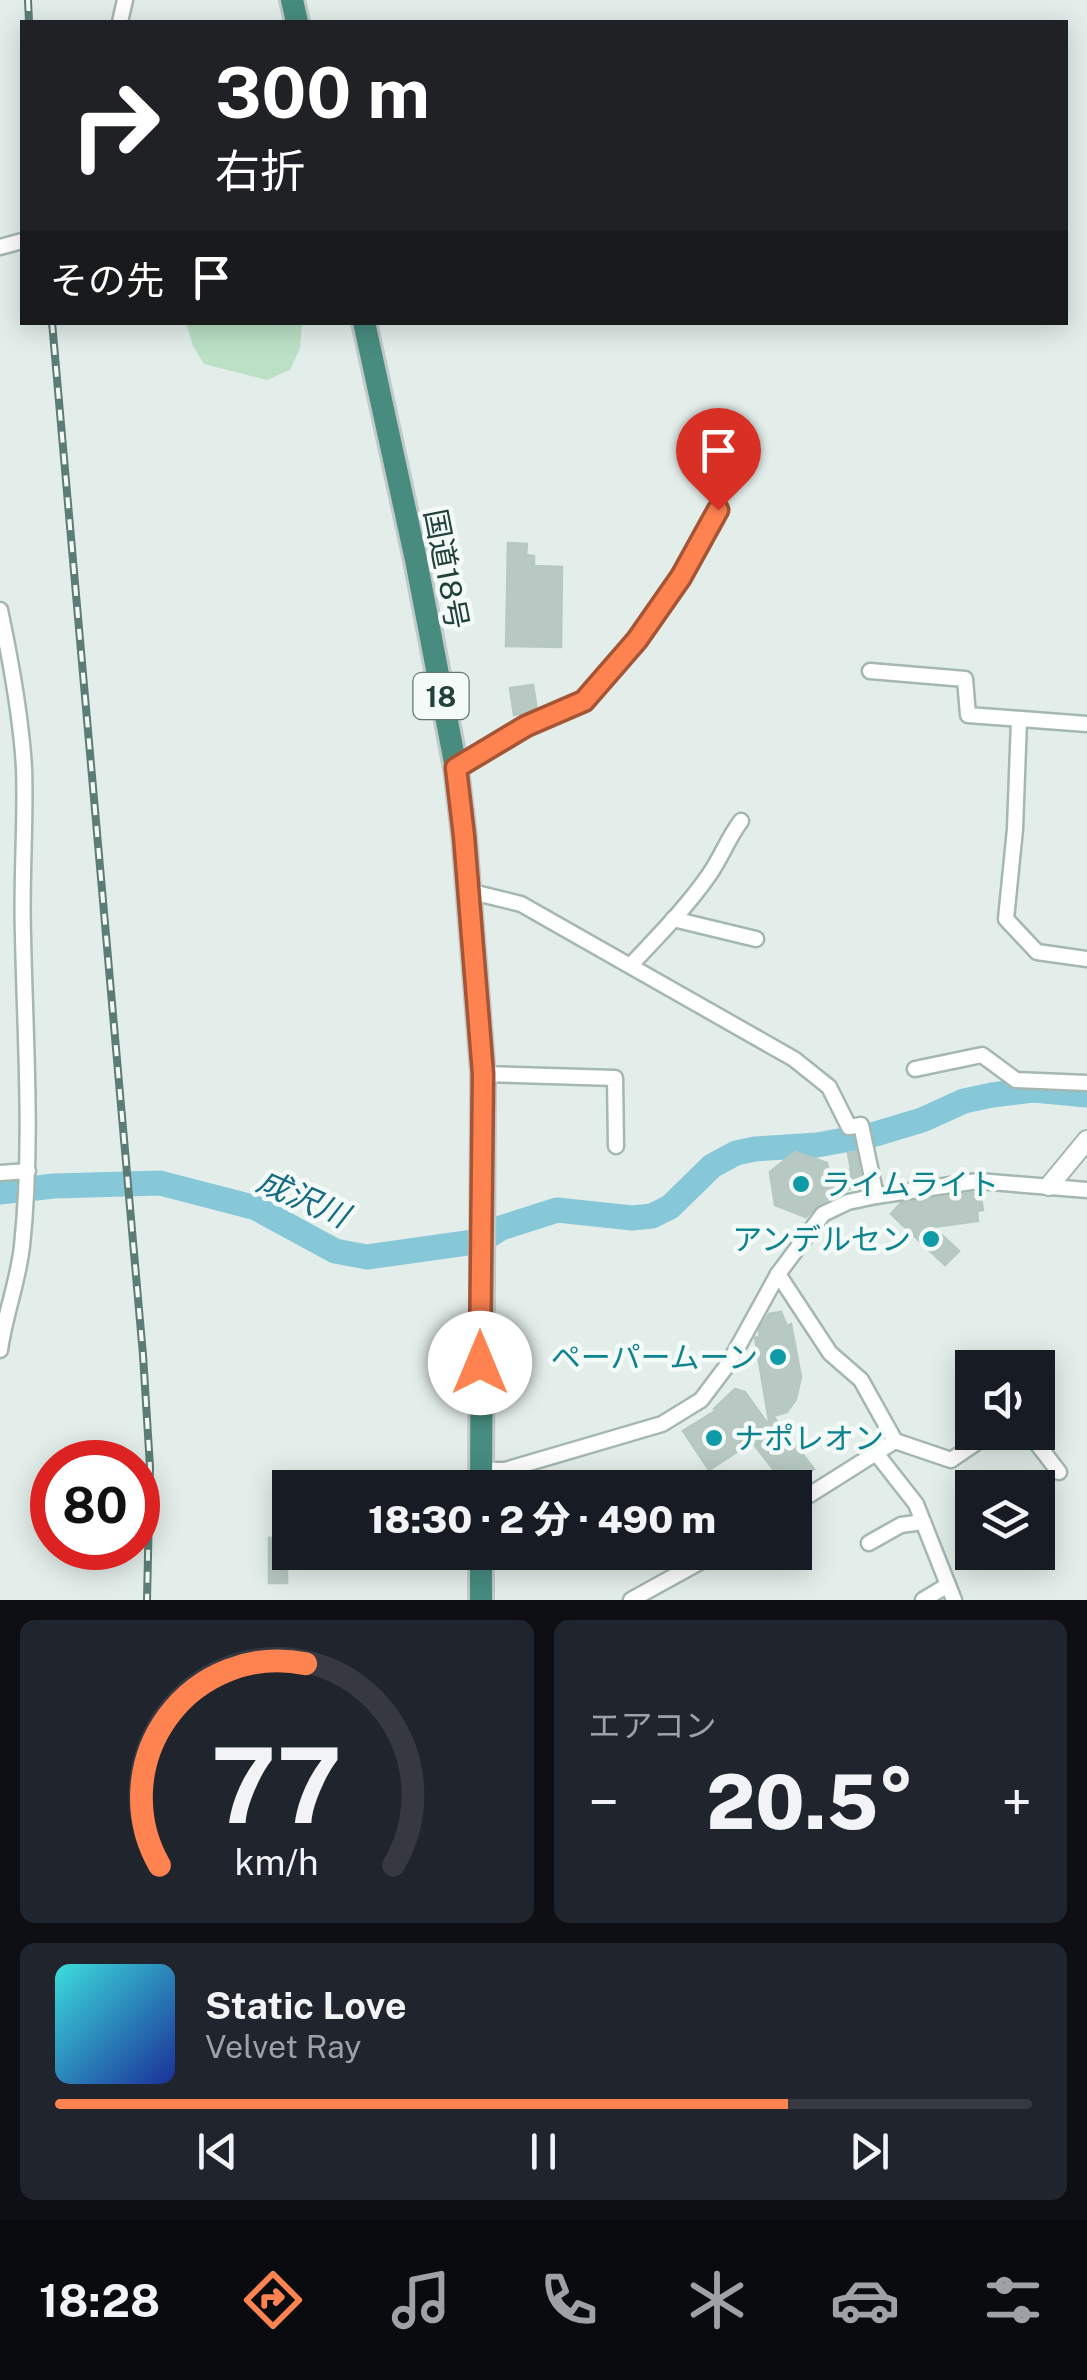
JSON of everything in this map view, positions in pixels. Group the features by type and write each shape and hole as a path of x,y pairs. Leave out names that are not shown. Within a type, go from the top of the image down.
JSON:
{"highway":[{"name":"国道18号","path":"365,325 456,768 483,1074 480,1470"},
{"path":"481,1570 481,1600"}],"street":[{"path":"456,768 526,726 584,701 637,640 681,577 718,510"},
{"path":"0,610 24,764 26,855 22,930 28,1170 18,1277 4,1318 0,1350"},
{"path":"870,672 965,679 968,715 1087,724"},
{"path":"1019,720 1015,829 1006,919 1038,952 1087,959"},
{"path":"631,966 711,872 741,821"},
{"path":"468,891 522,904 794,1059 829,1087 849,1127 861,1125 876,1196"},
{"path":"673,919 756,940"},
{"path":"915,1068 982,1055 1016,1080 1087,1083"},
{"path":"483,1074 615,1078 616,1146"},
{"path":"1049,1186 1087,1140"},
{"path":"0,1173 28,1170"},
{"path":"505,1470 662,1424 700,1400 729,1363 778,1274 823,1214 848,1202 876,1196 978,1181 1087,1190"},
{"path":"778,1274 830,1353 861,1380 896,1441 951,1460 966,1450"},
{"path":"812,1493 896,1441"},
{"path":"1042,1450 1059,1472"},
{"path":"876,1453 916,1504 951,1593 923,1600"},
{"path":"869,1543 901,1525 923,1522"},
{"path":"631,1600 685,1570"}],"green space":[{"path":"187,325 302,325 300,348 290,370 267,380 204,364"}],"building":[{"path":"508,543 527,544 526,555 534,556 534,566 562,567 561,647 506,646"},
{"path":"533,685 537,710 514,715 510,688"},
{"name":"ライムライト","path":"795,1152 827,1163 829,1173 851,1170 848,1153 856,1152 863,1187 832,1192 832,1197 806,1217 775,1205 770,1172"},
{"name":"アンデルセン","path":"980,1192 983,1210 977,1211 978,1221 933,1227 959,1251 945,1265 891,1214 901,1203"},
{"path":"781,1312 787,1326 791,1324 801,1377 796,1399 787,1412 773,1416 814,1469 774,1470 752,1442 709,1470 683,1431 715,1411 735,1389 745,1392 770,1427 755,1338 760,1336 759,1330 769,1314"},
{"path":"272,1538 272,1570 287,1570 287,1583 269,1583"}],"waterway":[{"name":"成沢川","path":"0,1192 160,1183 256,1208 335,1251 367,1257 481,1241 501,1228 557,1210 632,1218 652,1216 670,1207 712,1166 736,1153 872,1135 922,1120 964,1101 992,1095 1033,1090 1087,1095"}],"railway":[{"path":"28,0 29,20"},
{"path":"52,325 143,1355 150,1467 147,1600"}],"place":[{"name":"ライムライト","path":"801,1184"},
{"name":"アンデルセン","path":"931,1239"},
{"name":"ペーパームーン","path":"778,1357"},
{"name":"ナポレオン","path":"714,1438"}],"route":[{"path":"480,1363 483,1074 456,768 526,726 584,701 637,640 681,577 718,510"}]}
